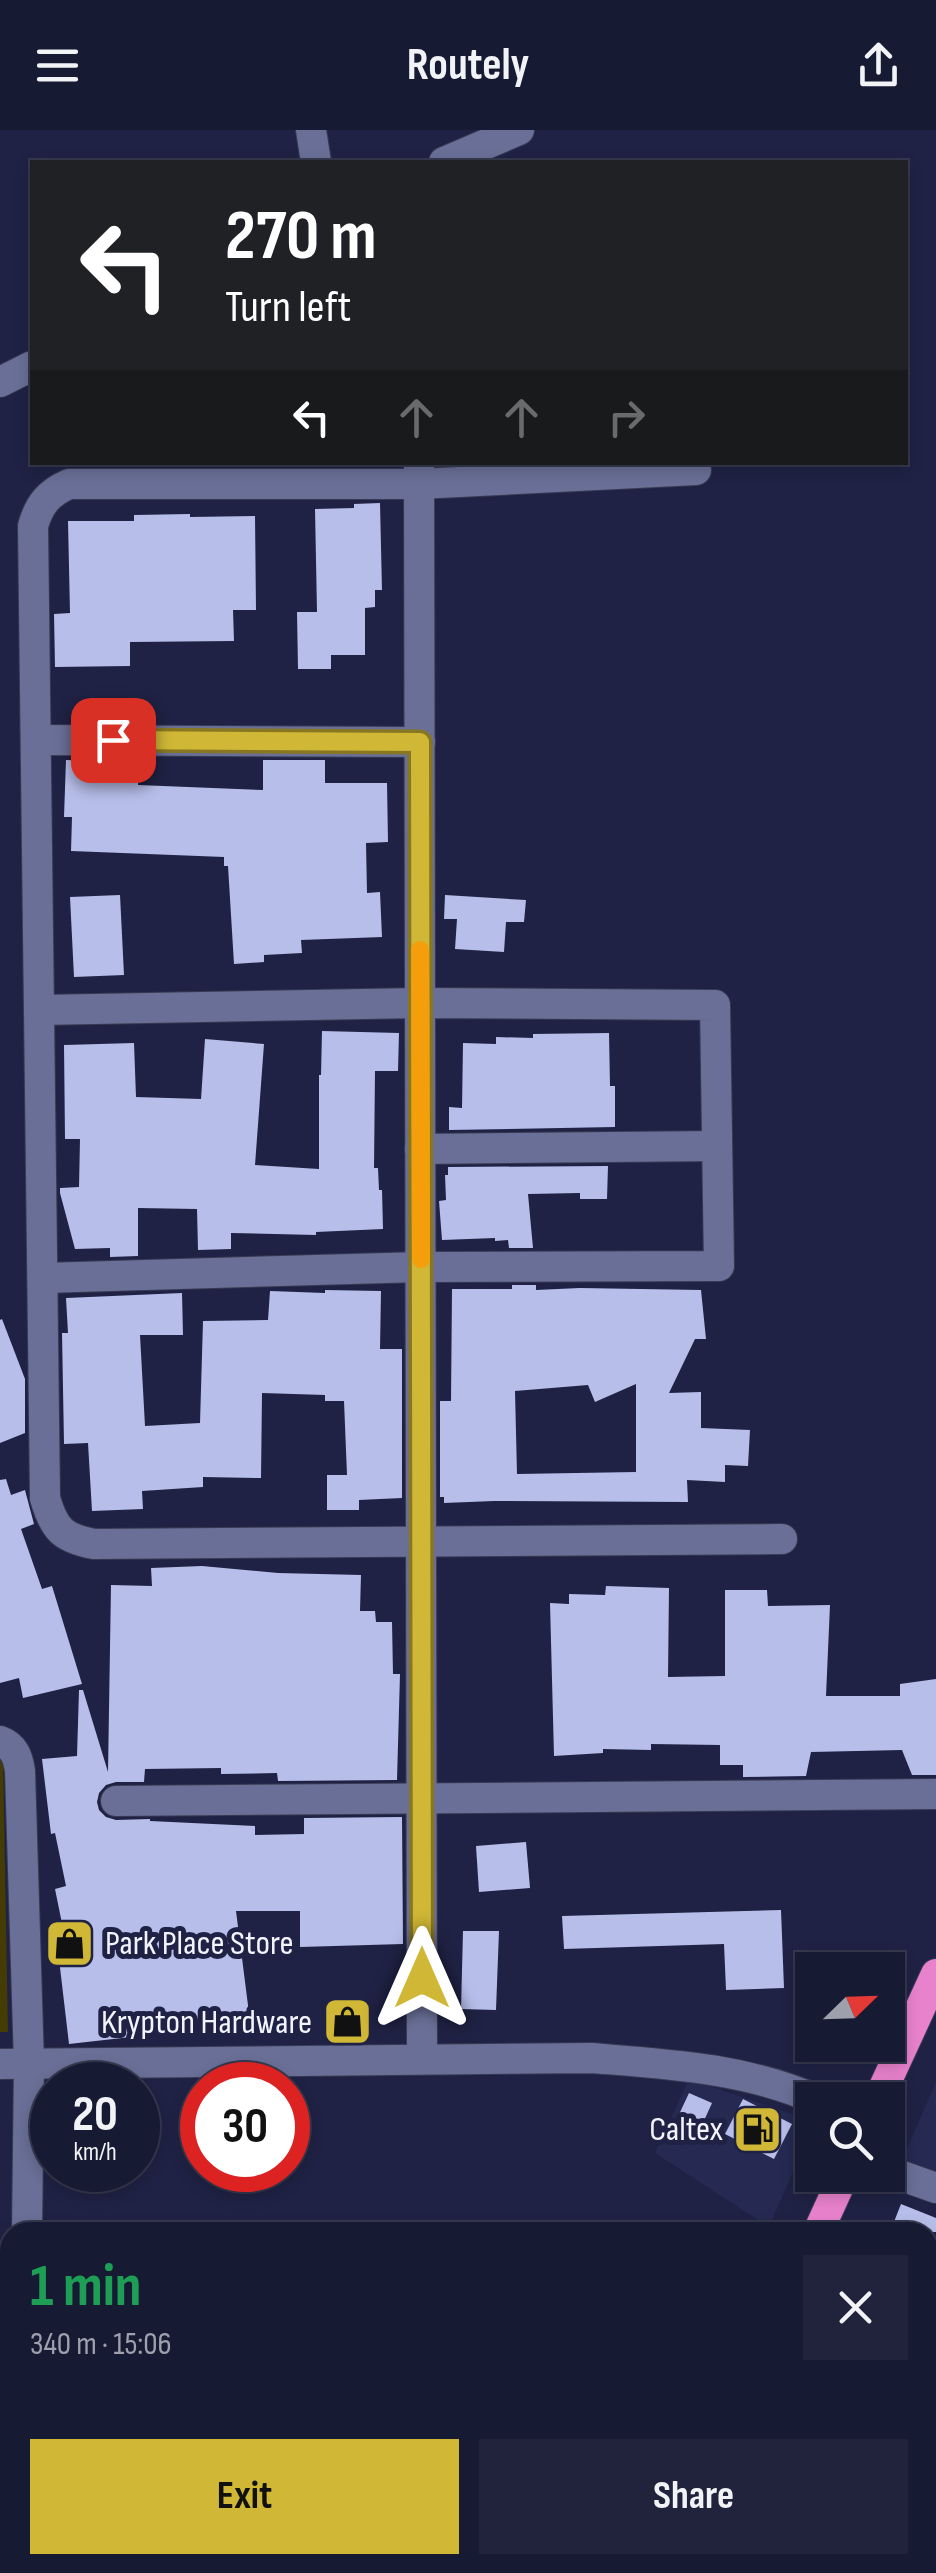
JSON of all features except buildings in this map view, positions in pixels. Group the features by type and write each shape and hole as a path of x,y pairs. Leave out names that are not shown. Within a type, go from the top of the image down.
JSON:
{"highway":[{"path":"886,2082 936,1974"},
{"path":"823,2222 836,2192"}],"street":[{"path":"311,130 316,160"},
{"path":"449,160 519,130"},
{"path":"0,382 30,367"},
{"path":"696,470 419,473 68,484 56,489 41,504 34,526 45,1498 61,1532 74,1540 94,1544 782,1539"},
{"path":"419,473 422,2059"},
{"path":"36,740 420,742"},
{"path":"39,1010 420,1003 715,1005 719,1266 421,1267 42,1278"},
{"path":"420,1149 717,1146"},
{"path":"0,1742 12,1749 20,1771 14,2064 26,2222"},
{"path":"116,1802 936,1794"},
{"path":"14,2064 591,2058 740,2075 795,2091"},
{"path":"905,2176 936,2188"}],"shaded area":[{"path":"3,1757 8,2032 0,2032"},
{"path":"689,2079 795,2115 795,2167 771,2222 761,2222 655,2153"},
{"path":"936,2082 936,2172 905,2163 905,2153"}],"slow traffic":[{"path":"420,950 421,1259"}],"place":[{"name":"Park Place Store","path":"70,1943"},
{"name":"Krypton Hardware","path":"347,2022"},
{"name":"Caltex","path":"758,2129"}],"route":[{"path":"113,740 420,742 422,1978"}]}
